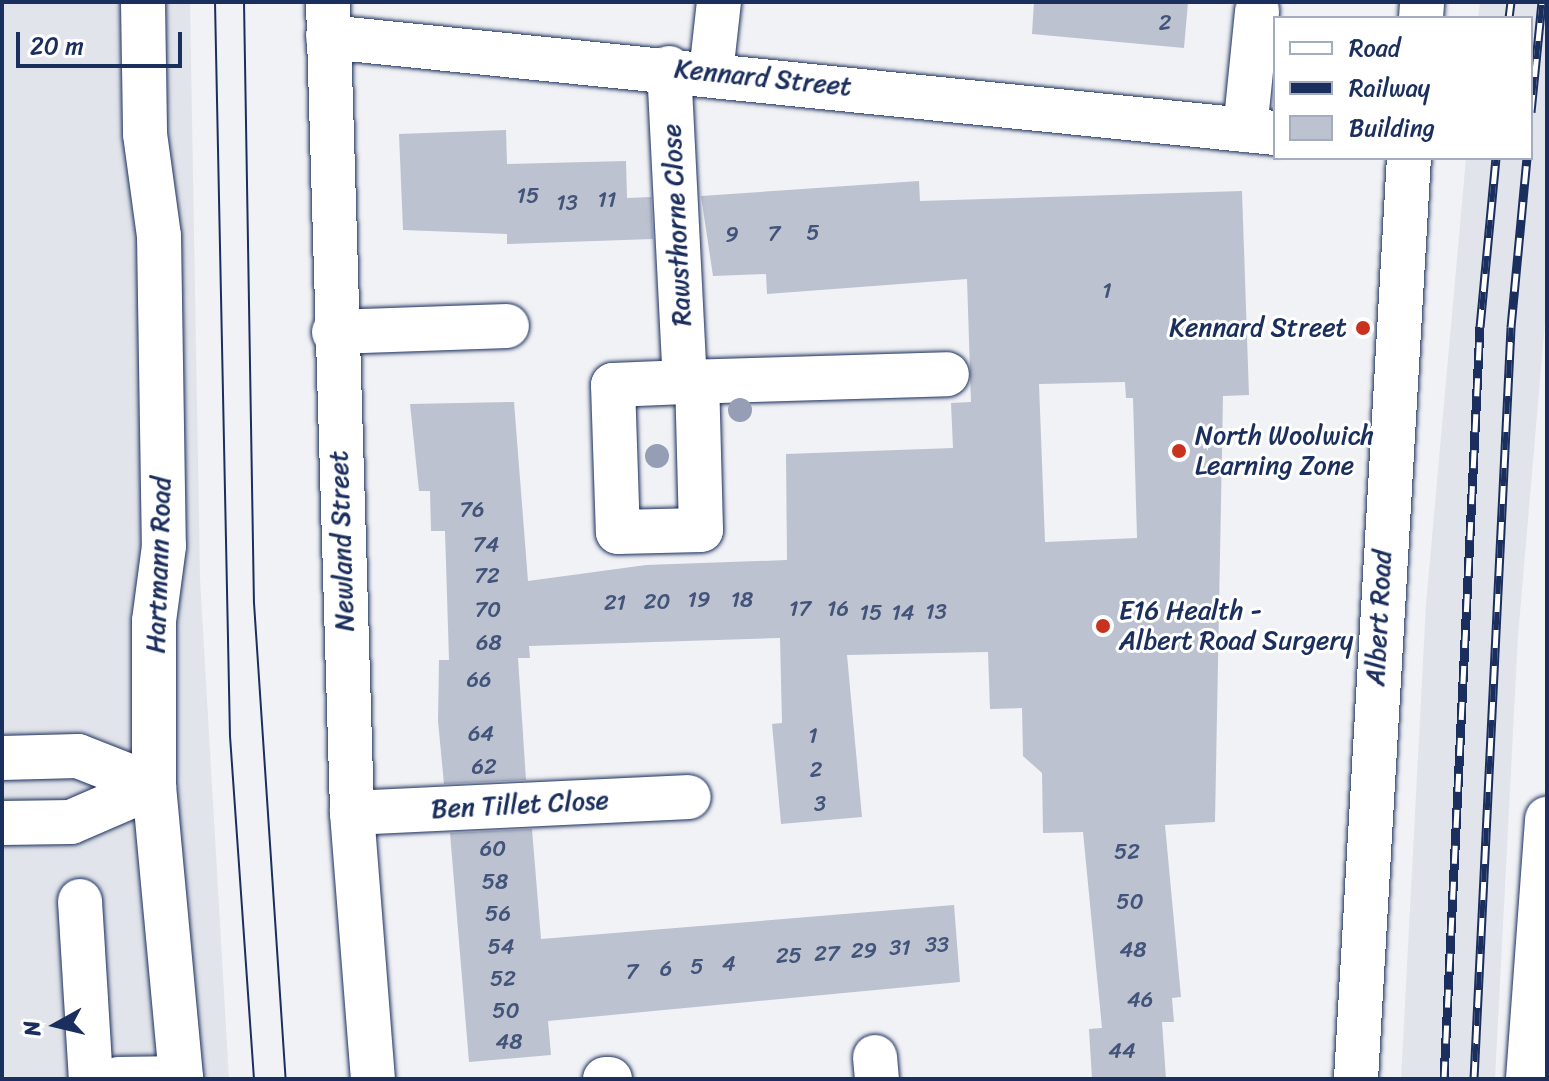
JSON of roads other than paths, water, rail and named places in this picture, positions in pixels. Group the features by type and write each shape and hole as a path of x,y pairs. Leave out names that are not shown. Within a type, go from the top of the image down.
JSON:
{"street":[{"name":"Hartmann Road","path":"143,2 145,134 160,251 164,546 154,621 154,786 181,1078"},
{"name":"Rawsthorne Close","path":"719,2 690,70 691,382 947,374"},
{"name":"Kennard Street","path":"328,20 690,70 1260,131 1257,11"},
{"name":"Newland Street","path":"328,20 334,332 352,813 373,1079"},
{"name":"Albert Road","path":"1356,1079 1409,160"},
{"path":"334,332 507,326"},
{"path":"2,758 78,756 154,786"},
{"path":"2,823 71,822 154,786"},
{"name":"Ben Tillet Close","path":"352,813 689,797"},
{"path":"1528,1079 1547,819"},
{"path":"80,901 91,1079"},
{"path":"118,1079 181,1078"}],"tram line":[{"path":"215,2 230,736 254,1079"},
{"path":"244,2 254,603 286,1079"}],"railway":[{"path":"1509,16 1511,2"},
{"path":"1533,92 1542,2"},
{"path":"1444,1079 1480,327 1496,160"},
{"path":"1474,1079 1511,327 1527,160"}],"place":[{"name":"Kennard Street","path":"1363,328"},
{"name":"North Woolwich Learning Zone","path":"1179,451"},
{"name":"E16 Health - Albert Road Surgery","path":"1103,626"}]}
